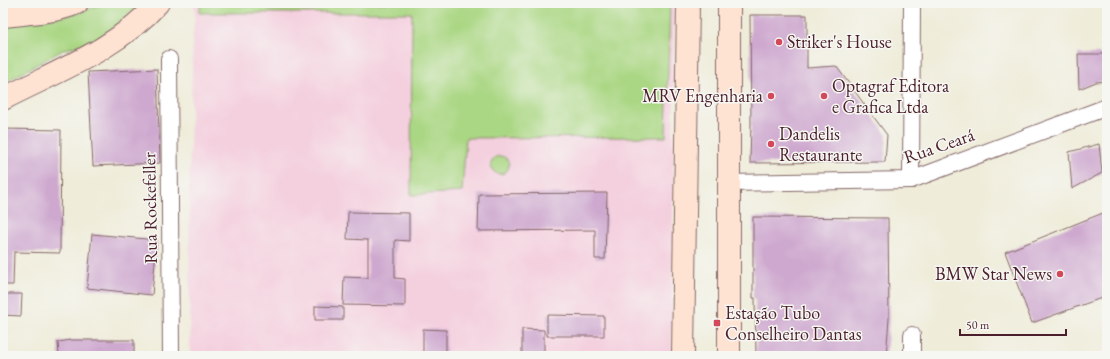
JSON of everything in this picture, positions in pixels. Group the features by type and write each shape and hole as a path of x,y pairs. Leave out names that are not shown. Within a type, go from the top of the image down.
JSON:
{"street":[{"path":"16,13 69,6 77,3"},
{"path":"3,100 99,50 124,33 158,3"},
{"path":"683,356 688,3"},
{"path":"728,356 729,3"},
{"path":"911,180 912,3"},
{"name":"Rua Rockefeller","path":"168,59 171,356"},
{"path":"3,88 27,87"},
{"name":"Rua Ceará","path":"729,183 911,180 1107,107"},
{"path":"912,335 912,356"}],"shaded area":[{"path":"194,3 674,3 672,356 190,356 189,184 193,33 195,16"}],"green space":[{"path":"104,3 143,3 96,40 63,50 9,80 3,80 3,26 76,14"},
{"path":"201,3 670,3 666,137 466,138 462,192 411,195 412,13 199,13"},
{"path":"500,156 506,159 509,165 506,171 500,174 494,171 491,165 494,159"}],"building":[{"path":"750,15 807,15 807,68 836,66 887,135 885,162 750,163"},
{"path":"1078,54 1107,54 1107,81 1096,82 1079,89"},
{"path":"157,69 160,163 93,166 88,72"},
{"path":"3,129 61,130 60,253 14,252 13,285 3,285"},
{"path":"1099,144 1102,173 1072,189 1069,152"},
{"path":"607,193 605,259 595,259 595,230 478,231 479,194"},
{"path":"348,212 409,213 409,241 395,240 395,278 405,279 405,306 343,305 344,277 368,278 368,240 347,239"},
{"name":"BMW Star News","path":"1103,213 1107,223 1107,296 1032,323 1005,252"},
{"path":"753,217 888,218 889,319 886,356 756,356 755,298 753,298"},
{"path":"92,234 157,240 152,295 87,288"},
{"path":"3,294 22,294 21,316 3,315"},
{"path":"315,306 343,307 343,320 315,320"},
{"path":"547,315 604,316 604,336 547,336"},
{"path":"423,329 446,330 446,356 423,356"},
{"path":"522,329 544,330 544,356 522,356"},
{"path":"71,340 134,340 134,356 59,356 58,342"}],"place":[{"name":"Striker's House","path":"779,42"},
{"name":"MRV Engenharia","path":"771,96"},
{"name":"Optagraf Editora e Grafica Ltda","path":"824,96"},
{"name":"Dandelis Restaurante","path":"771,144"},
{"name":"BMW Star News","path":"1060,274"},
{"name":"Estação Tubo Conselheiro Dantas","path":"717,323"}]}
